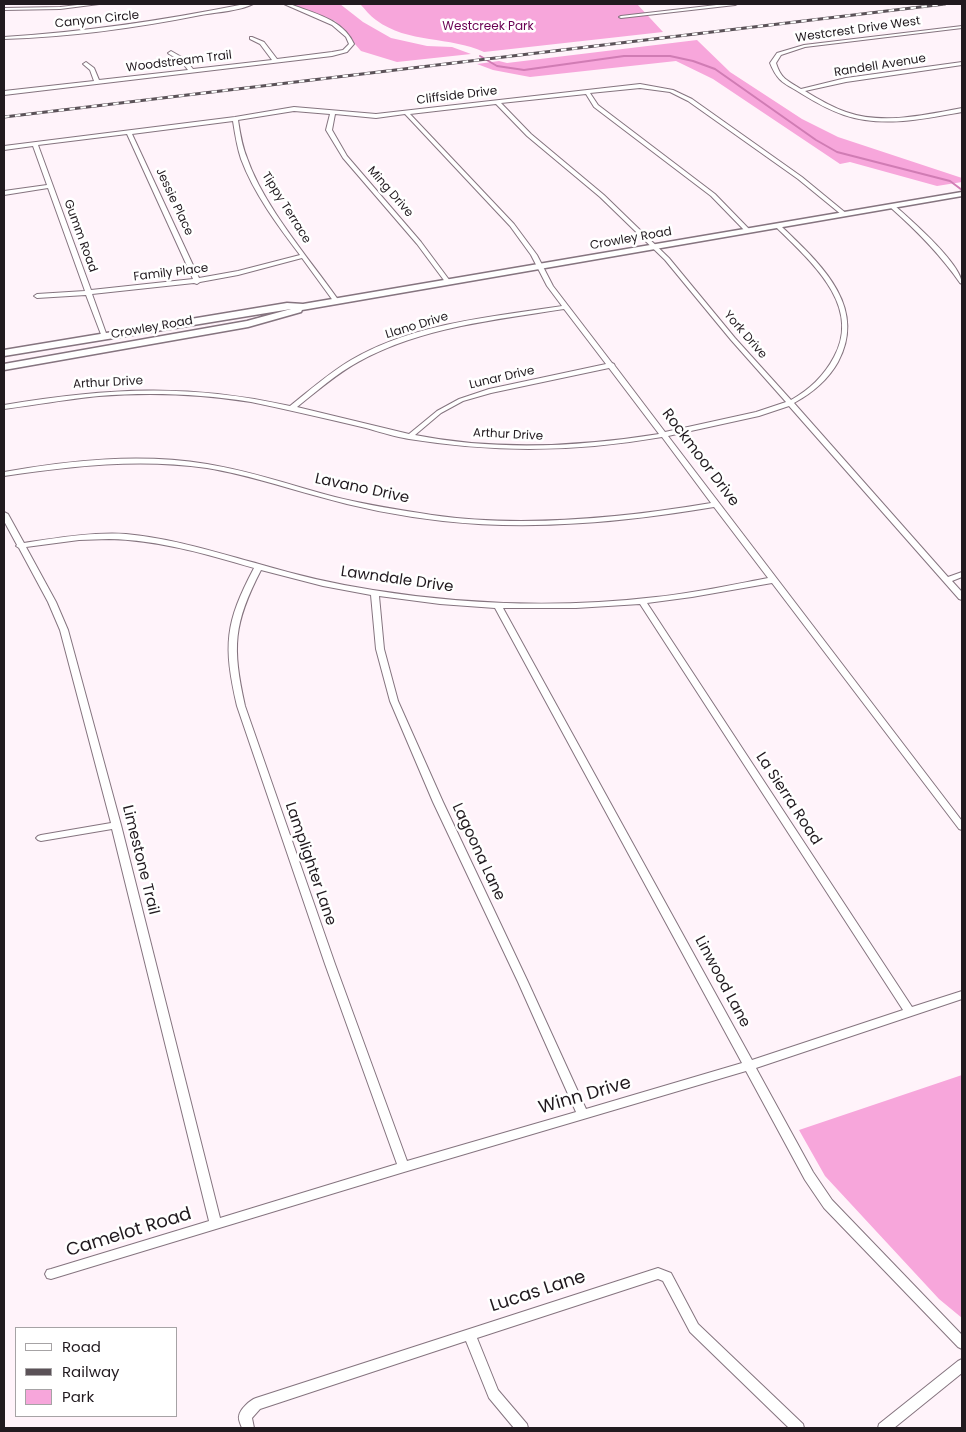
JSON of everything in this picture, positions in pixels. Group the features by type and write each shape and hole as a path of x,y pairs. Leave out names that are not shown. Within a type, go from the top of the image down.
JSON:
{"main road":[{"name":"Crowley Road","path":"4,353 286,306 303,307 962,194"},
{"name":"Crowley Road","path":"4,367 248,324 294,312 303,307"}],"street":[{"path":"4,9 52,8 97,4"},
{"name":"Canyon Circle","path":"4,38 111,30 168,21 251,4"},
{"name":"Woodstream Trail","path":"4,91 332,54 345,50 352,44 348,36 336,25 286,4"},
{"path":"676,4 682,10"},
{"path":"621,17 735,4"},
{"name":"Westcrest Drive West","path":"802,90 782,80 775,70 774,60 789,50 820,44 962,27"},
{"path":"252,38 262,44 276,61"},
{"path":"170,53 183,60 192,71"},
{"name":"Randell Avenue","path":"802,90 846,80 962,63"},
{"path":"86,64 92,69 97,82"},
{"name":"Cliffside Drive","path":"35,144 235,119 294,109 368,116 407,114 640,86 661,89 683,96 800,178 844,214"},
{"path":"802,90 837,111 868,120 896,120 962,110"},
{"path":"587,92 596,106 713,195 748,231"},
{"name":"York Drive","path":"498,103 529,135 602,196 653,248 667,259 733,339 962,597"},
{"name":"Ming Drive","path":"333,112 329,130 345,157 419,243 448,282"},
{"name":"Rockmoor Drive","path":"407,114 512,225 534,255 550,286 962,827"},
{"name":"Tippy Terrace","path":"235,119 246,163 277,219 336,301"},
{"name":"Jessie Place","path":"129,133 198,282"},
{"path":"4,148 35,144"},
{"name":"Gumm Road","path":"35,144 104,336"},
{"path":"4,193 50,186"},
{"path":"892,206 932,243 947,260 962,282"},
{"name":"Arthur Drive","path":"4,407 67,397 132,392 174,392 247,399 410,437 477,445 554,448 602,445 665,435 764,412 790,403 815,386 833,366 842,346 844,319 832,284 778,226"},
{"name":"Family Place","path":"37,296 89,293 198,282 233,276 304,256"},
{"name":"Llano Drive","path":"292,408 331,376 356,360 410,338 450,327 566,306"},
{"name":"Lunar Drive","path":"410,437 439,412 461,400 612,365"},
{"name":"Lavano Drive","path":"4,474 57,465 105,462 154,462 207,466 378,508 433,518 483,522 559,523 599,521 667,513 717,504"},
{"name":"Limestone Trail","path":"4,514 42,583 64,630 116,825 216,1225"},
{"name":"Lawndale Drive","path":"20,546 98,536 171,542 316,582 374,594 435,601 497,605 586,605 642,601 774,580"},
{"name":"Lamplighter Lane","path":"258,567 245,591 234,620 232,633 234,674 239,698 273,804 404,1167"},
{"path":"947,580 962,574"},
{"name":"Lagoona Lane","path":"374,594 380,649 394,701 438,802 523,982 582,1115"},
{"name":"La Sierra Road","path":"642,601 910,1013"},
{"name":"Linwood Lane","path":"497,605 640,863 809,1176 828,1204 962,1343"},
{"path":"41,838 116,825"},
{"name":"Winn Drive","path":"216,1225 404,1167 748,1066 962,995"},
{"name":"Camelot Road","path":"51,1274 216,1225"},
{"name":"Lucas Lane","path":"248,1428 245,1416 256,1404 658,1273 667,1276 694,1328 798,1428"},
{"path":"469,1334 493,1394 522,1428"},
{"path":"884,1428 962,1365"}],"green space":[{"path":"289,4 340,4 363,22 391,38 427,46 452,47 471,54 397,62 361,51 335,21"},
{"name":"Westcreek Park","path":"360,4 637,4 663,32 484,52 471,47 415,36 388,28 376,20"},
{"path":"697,40 730,72 802,119 838,137 962,178 962,182 937,186 850,162 840,164 713,79 676,61 530,77 493,70 477,64 499,61 507,63"},
{"path":"962,1075 962,1318 939,1299 825,1176 799,1130"}],"waterway":[{"path":"480,56 497,66 524,70 624,56 670,56 693,61 715,69 816,140 837,152 950,181 962,190"}],"railway":[{"path":"4,117 945,4"}]}
